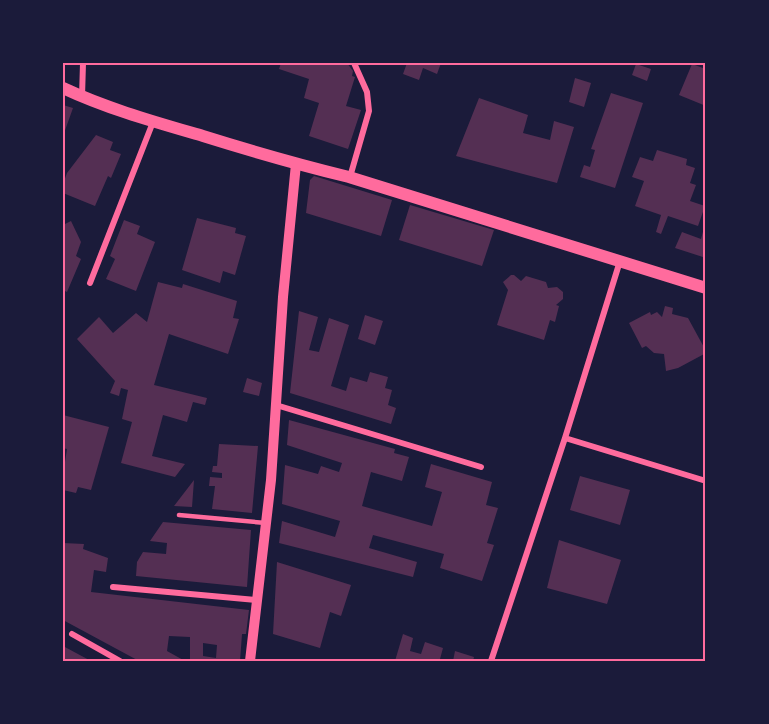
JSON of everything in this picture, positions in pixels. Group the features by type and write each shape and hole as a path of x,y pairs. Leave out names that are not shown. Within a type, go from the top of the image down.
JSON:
{"main road":[{"path":"63,88 153,122 296,164 349,177 706,288"}],"street":[{"path":"82,97 83,63"},
{"path":"349,177 369,111 368,92 354,63"},
{"path":"90,283 153,122"},
{"path":"250,661 266,523 283,297 296,164"},
{"path":"490,661 565,438 620,261"},
{"path":"276,405 481,467"},
{"path":"565,438 706,481"},
{"path":"113,587 257,600"},
{"path":"72,634 120,661"}],"lane":[{"path":"180,515 266,523"}],"building":[{"path":"281,63 347,63 353,71 352,76 355,77 346,106 361,110 348,149 309,136 319,103 304,98 309,79 279,69"},
{"path":"407,63 441,63 437,74 423,68 419,80 403,74"},
{"path":"636,64 651,69 647,81 632,75"},
{"path":"692,64 706,67 706,106 679,95"},
{"path":"575,78 591,83 584,107 569,102"},
{"path":"611,93 643,103 615,188 580,177 584,165 590,167 595,150 591,149"},
{"path":"479,98 528,115 523,133 550,140 554,121 574,127 557,183 456,156"},
{"path":"63,105 73,108 63,136"},
{"path":"96,135 113,142 110,150 121,154 95,206 63,193 63,184 67,173"},
{"path":"657,150 687,159 686,165 695,168 690,183 696,185 690,201 705,206 698,226 668,216 661,234 656,232 661,215 635,206 644,181 632,177 640,157 653,161"},
{"path":"314,176 392,200 381,236 306,213 310,180"},
{"path":"410,205 494,230 482,266 399,240"},
{"path":"197,218 236,228 235,233 246,236 235,275 223,271 220,283 182,270"},
{"path":"124,220 140,226 137,234 155,242 136,291 106,279 115,259 110,256"},
{"path":"71,221 81,242 76,256 81,259 67,292 63,290 63,225"},
{"path":"704,228 706,229 706,258 675,248 682,232 701,239"},
{"path":"511,275 521,281 526,276 546,282 548,288 557,287 563,292 563,299 556,305 559,306 555,322 550,320 544,340 497,325 508,290 503,282"},
{"path":"158,282 182,288 183,284 237,301 233,318 239,319 228,354 169,334 154,385 207,398 205,405 193,402 187,422 163,415 152,456 185,464 175,477 121,463 132,422 122,419 128,390 121,388 119,396 110,393 115,381 77,339 99,317 113,333 136,313 147,322"},
{"path":"665,306 673,308 672,314 688,318 706,351 678,368 666,371 664,354 654,353 646,346 642,348 629,323 650,312 651,315 657,312 662,317"},
{"path":"299,311 318,317 309,350 319,352 329,318 349,325 331,386 346,391 350,377 367,382 370,372 388,377 385,388 392,390 388,405 396,408 391,424 290,393"},
{"path":"365,315 383,321 375,345 358,339"},
{"path":"247,378 262,383 259,396 243,392"},
{"path":"63,415 109,427 91,490 78,487 76,493 63,490 63,462 65,462 67,449 63,448"},
{"path":"289,420 395,449 394,453 409,457 402,481 371,472 362,506 432,526 442,492 425,487 431,464 492,482 486,505 498,508 487,543 494,545 482,581 440,568 444,554 373,535 369,548 417,562 413,577 279,543 282,521 335,537 340,521 282,504 285,465 318,474 321,466 339,472 342,463 287,445"},
{"path":"219,444 258,446 252,513 212,509 215,486 209,486 210,477 222,478 222,473 212,472 213,466 217,466"},
{"path":"580,476 630,490 620,525 570,510"},
{"path":"194,480 192,507 174,506"},
{"path":"163,522 251,530 247,587 136,576 137,562 143,552 166,554 167,543 150,541"},
{"path":"559,540 621,560 607,604 547,588"},
{"path":"63,543 84,544 83,549 108,558 106,572 94,570 91,592 249,610 246,634 242,634 240,661 190,661 190,637 169,636 167,651 185,661 139,661 63,620","holes":["203,643 217,645 216,658 203,656"]},
{"path":"277,562 351,585 341,616 330,612 320,648 273,634"},
{"path":"403,634 413,638 410,651 421,654 425,642 443,648 440,659 445,661 395,661"},
{"path":"63,646 91,661 63,661"},
{"path":"455,651 474,657 473,661 453,661"}]}
